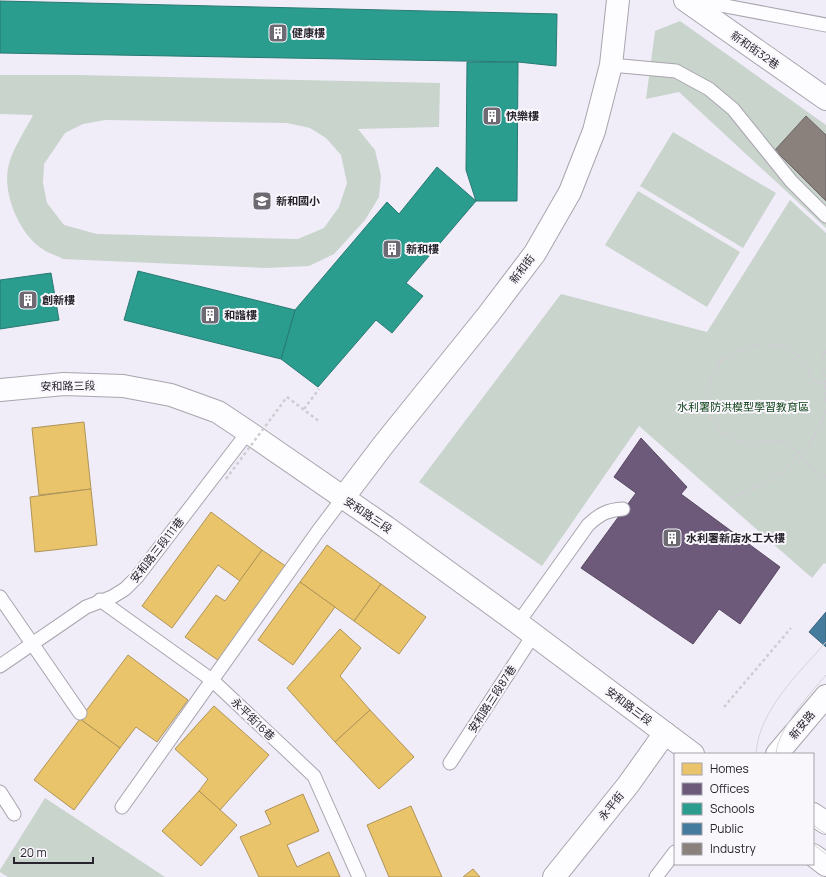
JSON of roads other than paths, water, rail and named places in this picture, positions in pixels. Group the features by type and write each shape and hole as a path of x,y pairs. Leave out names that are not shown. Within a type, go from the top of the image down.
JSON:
{"street":[{"name":"新和街","path":"343,498 534,253 570,192 594,131 611,65 618,0"},
{"name":"新和街32巷","path":"684,0 826,99"},
{"name":"安和路三段","path":"0,390 64,384 122,386 178,397 218,412 386,527 526,629 692,753"},
{"name":"新安路","path":"778,753 826,696"},
{"name":"永平街","path":"554,877 628,785 665,733"},
{"path":"814,856 826,865"}],"lane":[{"path":"694,0 826,25"},
{"path":"611,65 676,71 709,89 733,109 791,181 826,216"},
{"name":"安和路三段111巷","path":"0,666 86,607 125,589 136,577 248,432"},
{"path":"122,808 318,531 343,498"},
{"name":"安和路三段87巷","path":"450,763 588,524 598,516 612,510 623,510"},
{"path":"0,597 80,713"},
{"name":"永平街16巷","path":"100,600 212,680 314,776 360,877"},
{"path":"0,792 14,814"},
{"path":"656,877 674,853"}],"tram line":[{"path":"756,753 758,738 772,708 793,680 826,642"},
{"path":"776,753 782,734 795,712 826,675"},
{"path":"814,826 826,834"},
{"path":"814,845 826,854"}],"place":[{"name":"健康樓","path":"278,33"},
{"name":"快樂樓","path":"492,116"},
{"name":"新和國小","path":"262,201"},
{"name":"新和樓","path":"392,249"},
{"name":"創新樓","path":"28,300"},
{"name":"和諧樓","path":"210,315"},
{"name":"水利署新店水工大樓","path":"672,538"}],"park label":[{"name":"水利署防洪模型學習教育區","path":"743,407"}]}
